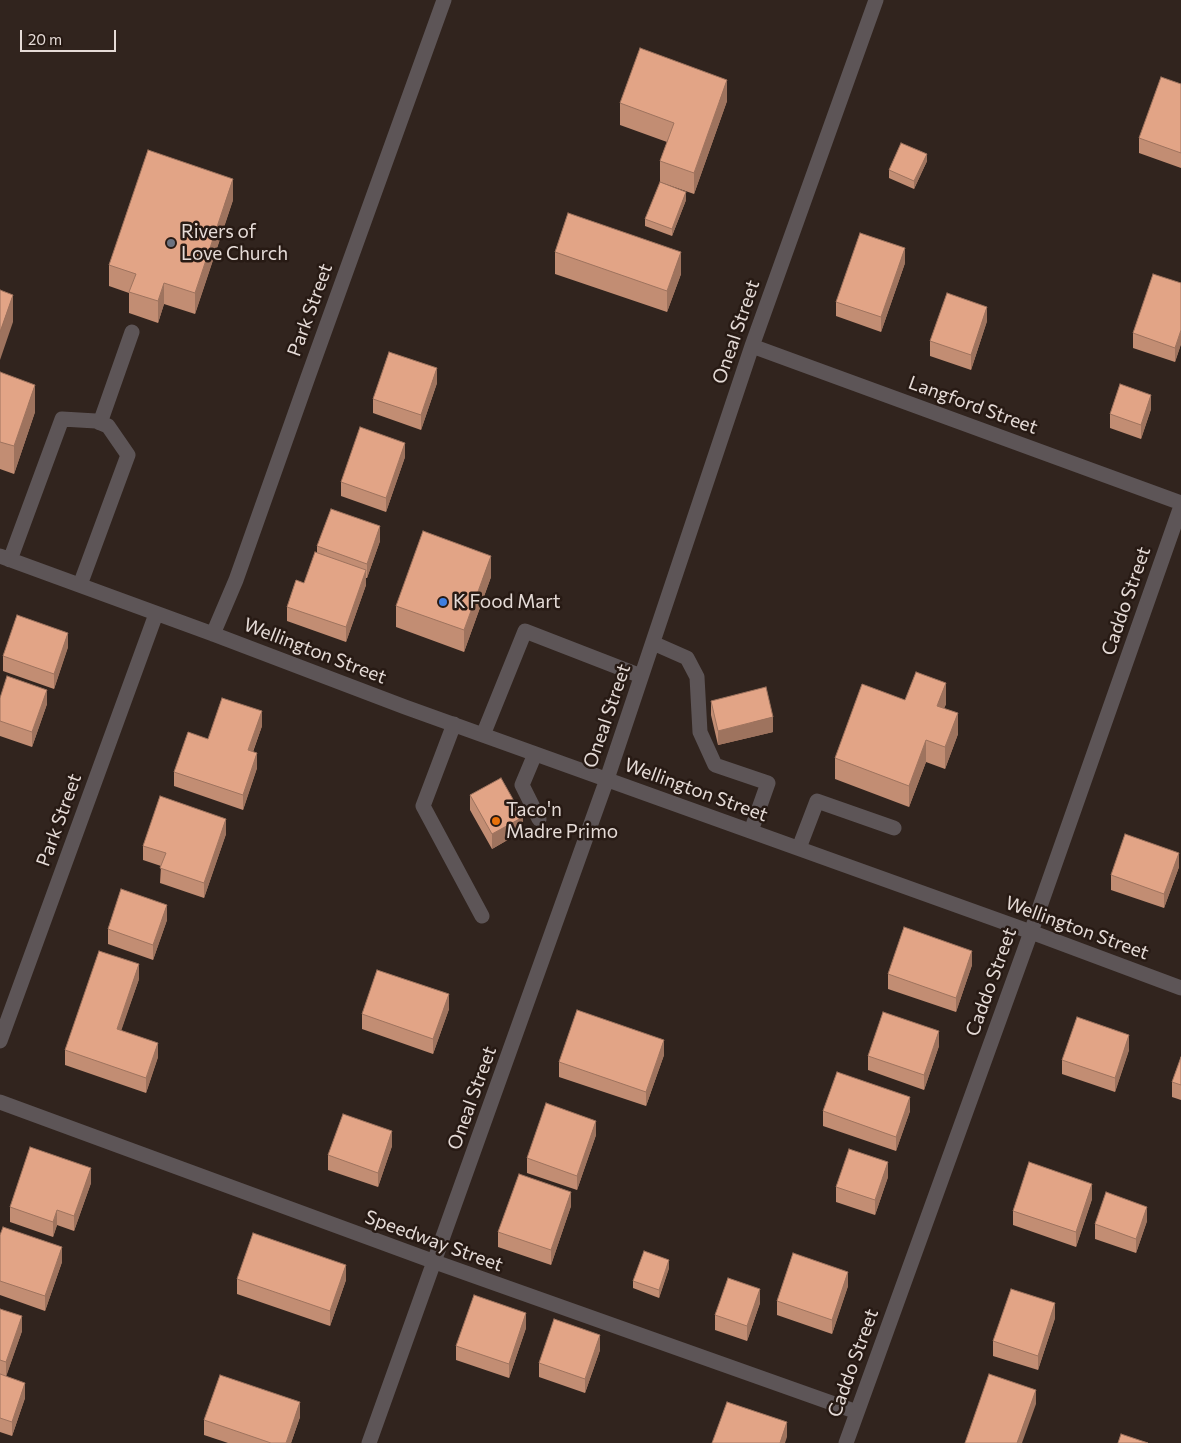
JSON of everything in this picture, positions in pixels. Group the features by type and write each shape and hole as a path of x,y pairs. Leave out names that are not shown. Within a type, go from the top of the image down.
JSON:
{"street":[{"name":"Park Street","path":"213,634 236,580 444,0"},
{"name":"Oneal Street","path":"369,1443 607,779 752,346 876,0"},
{"path":"100,423 132,332"},
{"name":"Langford Street","path":"752,346 1181,504"},
{"path":"5,558 62,419 96,421 108,426 128,455 80,585"},
{"name":"Caddo Street","path":"846,1443 1031,932 1181,504"},
{"name":"Wellington Street","path":"5,558 483,735 1031,932 1181,988"},
{"name":"Park Street","path":"0,1041 156,614"},
{"path":"483,735 525,631 641,676"},
{"path":"653,643 688,658 697,677 700,732 715,765 768,783 751,831"},
{"path":"454,724 423,806 482,916"},
{"path":"535,754 522,784 539,819"},
{"path":"799,848 817,800 894,828"},
{"name":"Speedway Street","path":"0,1102 434,1262 857,1412"}],"building":[{"path":"640,48 727,80 694,173 660,161 674,123 620,103"},
{"path":"1161,77 1181,84 1181,153 1139,138"},
{"path":"901,143 927,154 914,181 889,170"},
{"name":"Rivers of Love Church","path":"148,150 233,179 195,293 164,283 158,301 129,292 136,274 109,265"},
{"path":"660,182 686,192 672,229 645,219"},
{"path":"568,213 681,252 667,291 555,252"},
{"path":"860,233 905,248 881,317 836,302"},
{"path":"1153,274 1181,283 1181,330 1175,348 1133,333"},
{"path":"0,290 13,295 0,332"},
{"path":"947,293 987,307 971,355 930,341"},
{"path":"389,352 437,368 421,415 373,399"},
{"path":"0,372 35,385 14,446 0,442"},
{"path":"1120,384 1151,395 1141,425 1110,414"},
{"path":"360,427 405,443 386,498 341,482"},
{"path":"331,509 380,526 367,564 317,546"},
{"name":"K Food Mart","path":"423,531 491,556 464,630 396,606"},
{"path":"315,552 366,570 346,627 287,607 296,580 304,583"},
{"path":"17,615 68,633 54,674 3,656"},
{"path":"916,672 946,683 937,706 958,713 945,747 926,740 909,786 835,758 862,684 905,700"},
{"path":"7,676 47,690 32,732 0,721 0,698"},
{"path":"766,687 773,717 718,731 711,701"},
{"path":"222,698 262,711 248,750 257,753 243,795 174,772 188,732 208,739"},
{"path":"501,778 523,817 492,834 470,795"},
{"path":"160,796 226,819 204,883 160,868 166,853 143,846"},
{"path":"1125,834 1179,853 1164,894 1111,875"},
{"path":"121,889 167,905 153,945 108,929"},
{"path":"904,927 972,951 956,998 888,974"},
{"path":"99,951 139,964 117,1029 158,1043 146,1078 65,1050"},
{"path":"377,970 449,994 433,1039 362,1014"},
{"path":"577,1010 664,1040 646,1092 559,1062"},
{"path":"883,1012 939,1031 924,1075 868,1056"},
{"path":"1077,1017 1129,1035 1115,1078 1062,1060"},
{"path":"1181,1057 1181,1085 1172,1082"},
{"path":"837,1072 910,1097 896,1137 823,1111"},
{"path":"546,1103 596,1121 577,1176 527,1158"},
{"path":"343,1114 392,1131 378,1173 328,1155"},
{"path":"30,1147 91,1168 74,1216 57,1210 53,1222 10,1207"},
{"path":"849,1149 888,1162 875,1200 836,1187"},
{"path":"1029,1162 1092,1184 1076,1232 1013,1211"},
{"path":"519,1174 571,1192 551,1250 498,1232"},
{"path":"1106,1192 1147,1207 1136,1239 1095,1224"},
{"path":"3,1227 62,1247 45,1296 0,1281 0,1235"},
{"path":"253,1233 346,1265 330,1311 237,1279"},
{"path":"644,1251 669,1260 659,1290 633,1281"},
{"path":"793,1253 848,1272 832,1320 777,1301"},
{"path":"728,1278 760,1289 747,1326 715,1315"},
{"path":"1011,1289 1055,1303 1038,1356 993,1341"},
{"path":"474,1295 526,1313 509,1364 456,1346"},
{"path":"0,1309 22,1316 6,1362 0,1360"},
{"path":"554,1319 600,1335 585,1379 539,1363"},
{"path":"0,1374 25,1383 12,1422 0,1418"},
{"path":"989,1374 1036,1390 1017,1443 965,1443"},
{"path":"220,1375 300,1402 286,1443 271,1443 204,1420"},
{"path":"727,1402 787,1422 780,1443 712,1443"},
{"path":"1121,1434 1148,1443 1118,1443"}],"place":[{"name":"Rivers of Love Church","path":"171,243"},
{"name":"K Food Mart","path":"443,602"},
{"name":"Taco'n Madre Primo","path":"496,821"}]}
